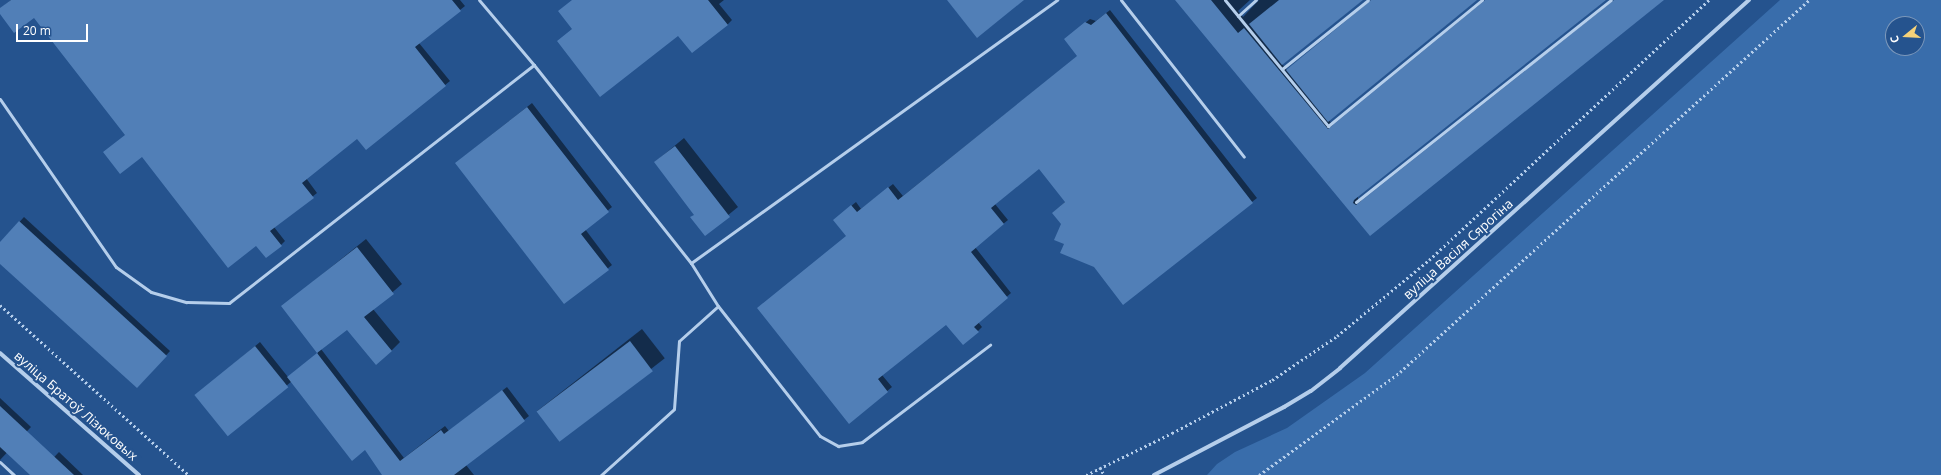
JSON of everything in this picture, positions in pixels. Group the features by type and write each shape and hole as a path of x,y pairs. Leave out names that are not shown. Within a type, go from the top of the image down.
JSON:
{"street":[{"name":"вуліца Васіля Сярогіна","path":"1154,475 1284,407 1311,391 1340,368 1750,0"},
{"name":"вуліца Братоў Лізюковых","path":"0,353 139,475"}],"lane":[{"path":"479,0 534,66 690,263 718,306 820,436 838,446 862,442 990,345"},
{"path":"690,263 1057,0"},
{"path":"1122,0 1244,157"},
{"path":"1225,0 1328,126 1482,0"},
{"path":"1238,16 1256,0"},
{"path":"1282,69 1368,0"},
{"path":"1356,202 1611,0"},
{"path":"0,99 116,267 150,292 187,302 229,303 534,66"},
{"path":"601,475 674,409 679,341 718,306"},
{"path":"0,462 11,474"}],"path":[{"path":"1086,475 1172,433 1272,380 1337,336 1430,260 1709,0"},
{"path":"1259,475 1400,372 1809,0"},
{"path":"0,305 189,475"},
{"path":"1100,467 1104,475"}],"shaded area":[{"path":"1780,0 1941,0 1941,475 1207,475 1217,464 1235,452 1287,428 1365,373"}],"building":[{"path":"11,0 452,0 461,11 415,47 446,86 366,150 357,139 302,183 314,198 270,231 282,246 266,258 256,246 228,268 142,157 120,174 103,152 125,135 34,18 14,33 0,14 0,8"},
{"path":"572,0 708,0 728,25 692,53 678,36 600,97 557,41 572,29 558,11"},
{"path":"947,0 1024,0 977,38"},
{"path":"1175,0 1211,0 1238,33 1244,28 1328,129 1485,0 1606,0 1354,200 1353,203 1356,205 1614,0 1664,0 1370,236"},
{"path":"1279,0 1363,0 1282,65 1249,24"},
{"path":"1371,0 1477,0 1328,122 1286,70"},
{"path":"1106,13 1253,203 1123,305 1094,267 1060,253 1064,244 1054,240 1061,224 1052,213 1065,202 1039,169 991,208 1004,224 971,252 1008,298 974,327 979,332 963,345 946,325 878,379 888,392 849,424 757,308 846,236 833,220 851,205 857,212 888,187 898,200 1077,56 1064,39 1085,22 1091,25"},
{"path":"527,107 609,212 581,234 609,270 564,304 455,163"},
{"path":"675,146 730,217 705,236 690,217 694,215 654,162"},
{"path":"19,221 167,356 137,388 0,264 0,242"},
{"path":"357,247 394,294 364,317 392,351 376,365 347,330 317,353 281,306"},
{"path":"630,341 653,371 559,442 537,411"},
{"path":"255,346 288,387 228,436 194,395"},
{"path":"317,353 400,461 441,430 444,434 502,390 525,421 454,475 382,475 365,450 352,461 287,377"},
{"path":"0,406 74,475 30,475 0,447"}]}
